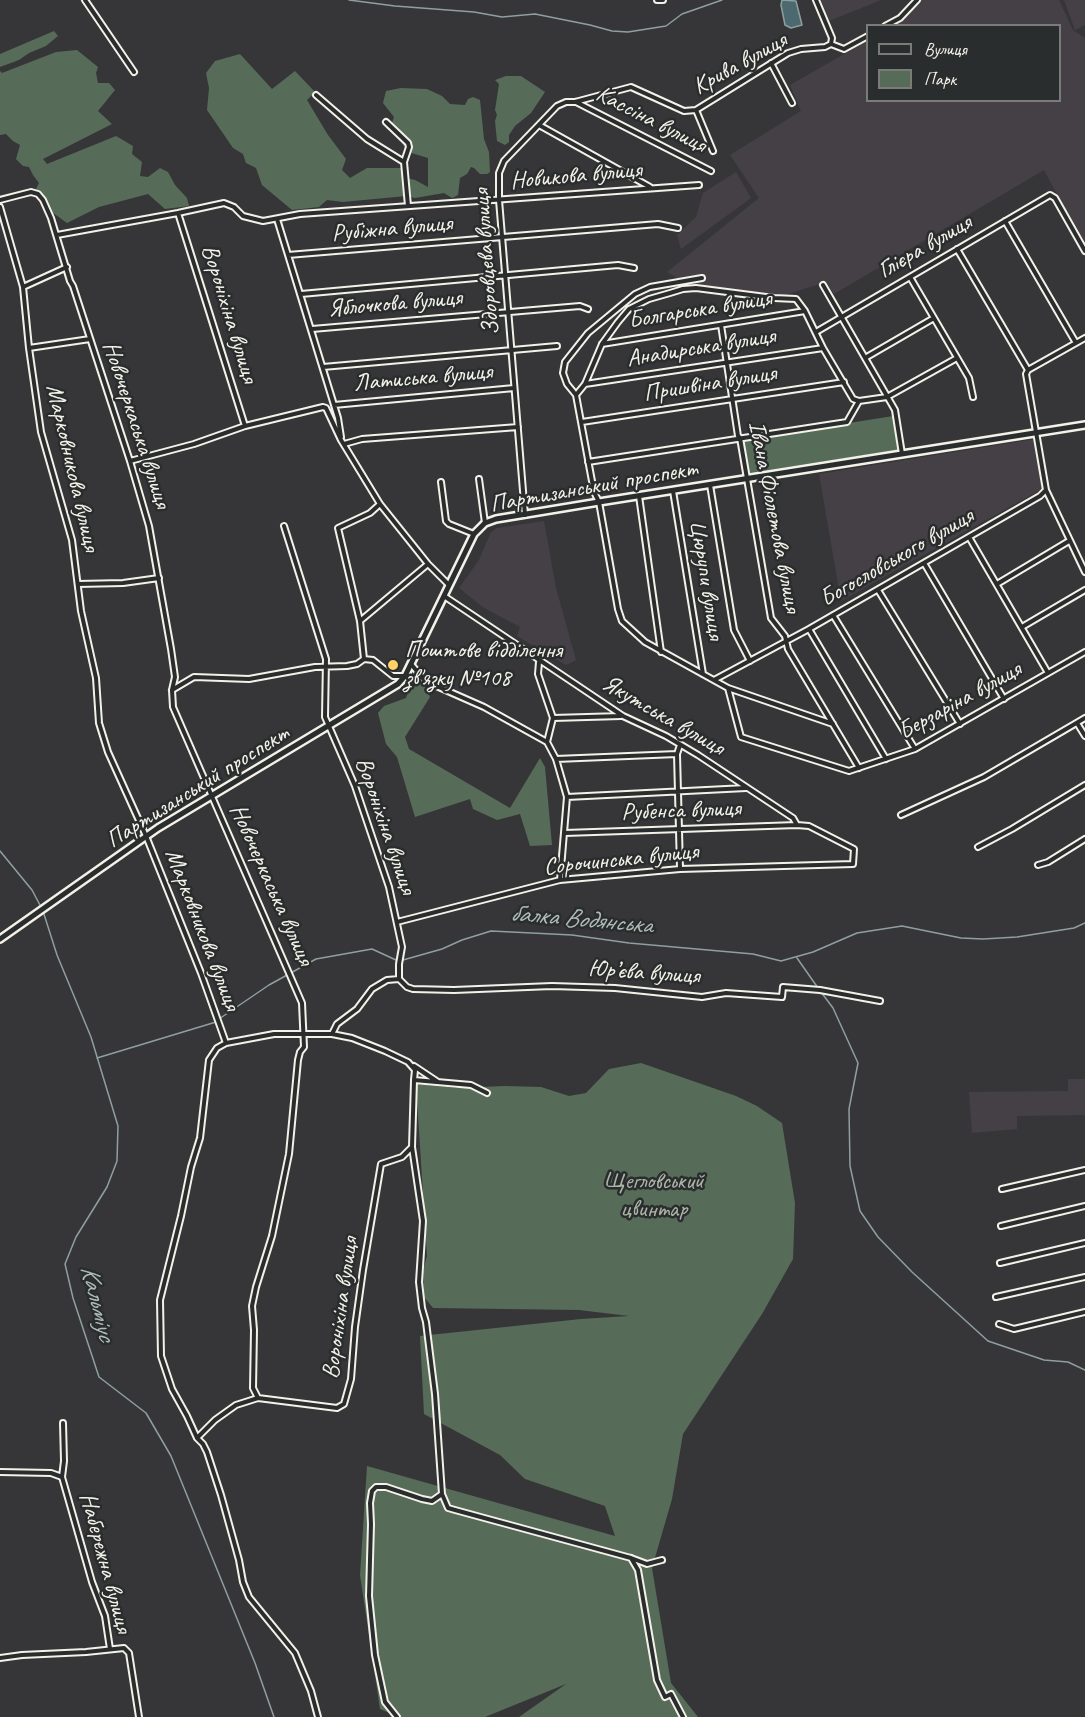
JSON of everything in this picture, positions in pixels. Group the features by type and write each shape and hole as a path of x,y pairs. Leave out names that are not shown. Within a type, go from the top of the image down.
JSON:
{"street":[{"path":"85,0 134,72"},
{"path":"657,0 663,0"},
{"path":"816,0 832,38 831,44"},
{"path":"889,24 900,18 917,0"},
{"name":"Крива вулиця","path":"631,87 684,111 696,110 794,51 825,47 831,44 844,49 866,37"},
{"path":"771,63 792,103"},
{"name":"Здоровцева вулиця","path":"525,515 502,238 499,173 504,161 557,106 631,87"},
{"path":"316,95 367,139 404,162"},
{"name":"Кассіна вулиця","path":"575,102 711,171"},
{"name":"Кассіна вулиця","path":"696,110 713,151"},
{"path":"386,122 408,143 409,147 404,162 408,206"},
{"path":"539,125 650,187"},
{"name":"Новикова вулиця","path":"57,235 178,213 224,202 234,207 243,216 263,221 300,214 699,185"},
{"name":"Новочеркаська вулиця","path":"0,200 31,192 38,194 51,218 149,526 175,676 172,690 173,707 289,969 302,1004 304,1047 298,1060 289,1154 272,1236 253,1300 254,1388 258,1398"},
{"name":"Глієра вулиця","path":"816,332 1052,195 1085,251"},
{"name":"Марковникова вулиця","path":"0,207 23,287 41,432 72,540 81,611 96,678 99,723 108,752 146,836 201,973 226,1043 217,1048 209,1060 200,1138 160,1300 161,1356 172,1389 197,1438 207,1452 249,1597 296,1653 311,1691 318,1717"},
{"name":"Вороніхіна вулиця","path":"178,213 245,426"},
{"path":"278,219 338,418 342,442"},
{"path":"1005,221 1076,343"},
{"name":"Рубіжна вулиця","path":"288,255 658,224 678,228"},
{"path":"957,249 1028,370 1027,381 1046,490 1085,572"},
{"path":"301,294 618,265 634,268"},
{"path":"23,287 67,267"},
{"path":"910,277 969,378 973,397"},
{"path":"702,278 650,287 635,294 588,333 565,362 563,373 567,384 576,395 594,492 599,502 619,615 632,632 645,642 714,681 728,688 833,724"},
{"path":"823,285 895,410 902,454"},
{"path":"576,395 585,384 602,344 629,309 649,299 683,289 696,288 774,298 793,298 799,301 854,399 859,401 888,397 957,358"},
{"name":"Яблочкова вулиця","path":"312,329 580,306 588,309"},
{"name":"Болгарська вулиця","path":"602,344 805,311"},
{"path":"865,358 934,318"},
{"name":"Івана Фіолетова вулиця","path":"721,325 738,436 771,618 785,636 788,649 859,768"},
{"path":"1028,370 1085,338"},
{"path":"29,348 90,339"},
{"path":"323,367 557,346"},
{"name":"Анадирська вулиця","path":"585,384 824,348"},
{"name":"Пришвіна вулиця","path":"582,422 844,382"},
{"name":"Латиська вулиця","path":"334,405 514,388"},
{"path":"588,462 847,422 859,401"},
{"path":"130,461 194,444 245,426 326,408 342,442 380,504 428,564 449,585"},
{"name":"Партизанський проспект","path":"0,939 146,836 398,684 405,676 474,534 485,523 495,519 599,502 1085,425"},
{"path":"342,442 518,427"},
{"path":"479,479 485,523"},
{"path":"441,482 446,521 474,534"},
{"path":"710,485 734,630 750,661"},
{"name":"Богословського вулиця","path":"714,681 878,590 1040,496 1046,490"},
{"name":"Цюрупи вулиця","path":"673,491 703,675"},
{"path":"639,496 661,652"},
{"path":"364,659 360,621 338,528 370,513 380,504"},
{"name":"Вороніхіна вулиця","path":"284,526 326,659 325,717 358,797 389,887 402,947 399,980"},
{"path":"969,537 1048,673"},
{"path":"997,584 1069,541"},
{"path":"924,563 1004,699"},
{"path":"360,621 428,564"},
{"path":"78,584 123,583 159,578"},
{"path":"878,590 960,724"},
{"path":"1022,627 1085,590"},
{"name":"Якутська вулиця","path":"444,596 539,662 623,716 666,736 747,788 793,818 797,825 809,826 854,849 853,864"},
{"path":"833,615 915,749"},
{"path":"809,629 886,759"},
{"name":"Берзаріна вулиця","path":"728,688 741,737 849,771 915,749 1085,652"},
{"path":"172,690 194,677 249,679 315,668 347,666 357,664 364,659 373,660 393,676 405,676"},
{"path":"539,662 538,674 553,718 547,742"},
{"path":"411,664 425,681 483,707 547,742 556,759 567,797 560,880"},
{"path":"553,718 623,716"},
{"path":"901,815 984,777 1085,718"},
{"path":"1077,723 1085,736"},
{"path":"680,745 676,754 680,869"},
{"path":"556,759 676,754"},
{"path":"978,847 1085,785"},
{"path":"567,797 747,788"},
{"name":"Рубенса вулиця","path":"565,833 797,825"},
{"path":"1038,865 1048,862 1085,839"},
{"name":"Сорочинська вулиця","path":"397,922 560,880 680,869 853,864"},
{"path":"332,1034 337,1024 357,1009 372,989 387,980 399,980"},
{"name":"Юр’єва вулиця","path":"399,980 413,989 454,990 552,986 615,988 702,997 726,993 782,997 783,987 820,990 880,1001"},
{"path":"226,1043 274,1034 332,1034 352,1038 385,1051 408,1062 438,1082"},
{"path":"408,1062 415,1070 412,1147 423,1221 419,1282 435,1394 442,1494 448,1508 647,1564 662,1560"},
{"path":"414,1080 471,1084 487,1092"},
{"name":"Вороніхіна вулиця","path":"197,1438 215,1420 236,1405 258,1398 337,1407 344,1404 351,1379 355,1327 381,1164 402,1156 412,1147"},
{"path":"1002,1189 1085,1170"},
{"path":"1001,1226 1085,1206"},
{"path":"1000,1263 1085,1243"},
{"path":"996,1297 1085,1277"},
{"path":"999,1324 1014,1329 1085,1312"},
{"path":"62,1477 63,1423"},
{"name":"Набережна вулиця","path":"0,1472 51,1473 62,1477 92,1582 105,1616 110,1649 124,1648 129,1653 139,1717"},
{"path":"397,1717 385,1702 375,1655 369,1596 372,1491 376,1487 386,1487 432,1501 442,1494"},
{"path":"631,1558 638,1570 657,1680 665,1697 671,1694 683,1717"},
{"path":"0,1658 110,1649"}],"shaded area":[{"path":"821,0 881,0 829,21"},
{"path":"920,0 1059,0 1073,30 1085,38 1085,246 1044,170 834,294 826,282 785,295 689,285 667,272 759,198 730,155 801,111 790,85 866,42 866,102 1061,102 1061,24 895,24"},
{"path":"1064,0 1085,0 1085,25 1075,30"},
{"path":"736,172 751,198 681,249 677,235 696,217 703,193"},
{"path":"1035,439 1042,489 841,601 819,474"},
{"path":"544,521 556,588 576,660 566,665 517,636 520,627 484,608 459,588 479,560 491,532 497,528"},
{"path":"1068,1079 1085,1079 1085,1115 1017,1116 1017,1129 972,1133 969,1092 1068,1091"}],"green space":[{"path":"54,31 58,36 46,46 0,67 0,54"},
{"path":"77,50 98,67 96,73 98,83 109,83 115,90 98,111 112,124 43,159 47,164 116,136 133,146 132,154 142,162 140,176 148,177 160,168 168,172 175,185 187,198 189,206 165,209 148,194 99,207 67,223 53,213 36,189 39,183 29,167 23,166 16,159 20,145 6,134 0,135 0,71 2,73 56,52"},
{"path":"240,54 272,89 295,71 315,92 307,100 346,159 342,170 350,178 367,168 404,168 406,178 428,187 428,158 408,152 391,126 394,117 383,103 386,91 401,88 427,89 442,96 450,104 465,105 468,99 473,97 480,100 490,172 480,174 471,167 467,174 460,178 458,195 452,198 444,193 415,198 406,196 343,202 327,200 319,207 292,210 262,185 256,168 246,163 243,154 233,148 207,110 209,88 206,73 215,61"},
{"path":"506,76 521,76 545,92 531,113 515,126 509,135 509,142 505,145 497,141 495,110 499,84 495,80"},
{"path":"893,416 898,450 748,473 743,440"},
{"path":"417,680 422,681 430,697 405,737 409,749 510,808 540,758 545,767 552,845 530,846 520,814 497,820 473,809 470,799 415,817 397,757 386,744 378,713 384,706 406,698 411,684"},
{"name":"Щегловський цвинтар","path":"641,1063 736,1096 757,1106 782,1123 795,1203 793,1259 762,1314 683,1434 672,1499 652,1568 671,1683 698,1717 519,1717 566,1684 485,1717 399,1717 380,1709 360,1575 367,1466 615,1536 605,1506 525,1479 500,1455 424,1414 420,1336 629,1316 579,1310 433,1308 424,1297 423,1271 427,1256 416,1084 457,1088 541,1087 569,1096 586,1093 609,1069"}],"water":[{"path":"782,0 796,1 802,25 791,28 785,25"}],"waterway":[{"path":"349,0 474,12 502,17 535,14 612,31 628,32 666,26 682,14 722,0"},
{"name":"Кальміус","path":"0,851 32,890 41,907"},
{"name":"Кальміус","path":"43,911 57,955 91,1037 118,1126 117,1161 107,1187 76,1237 65,1264 73,1298 99,1377 146,1413 171,1456 255,1663 274,1717"},
{"name":"балка Водянська","path":"219,1019 269,985 316,959 372,949 396,960 403,960 491,931 572,935 629,943 753,954 781,961 813,952 857,933 902,926 961,938 983,939 1017,937 1074,928 1085,923"},
{"path":"797,958 818,988"},
{"path":"821,992 833,1008 858,1063 849,1109 850,1166 860,1211 878,1237 912,1272 988,1341 1044,1360 1068,1362 1085,1370"},
{"name":"балка Водянська","path":"97,1058 216,1022"}],"place":[{"name":"Поштове відділення зв'язку №108","path":"393,665"}]}
